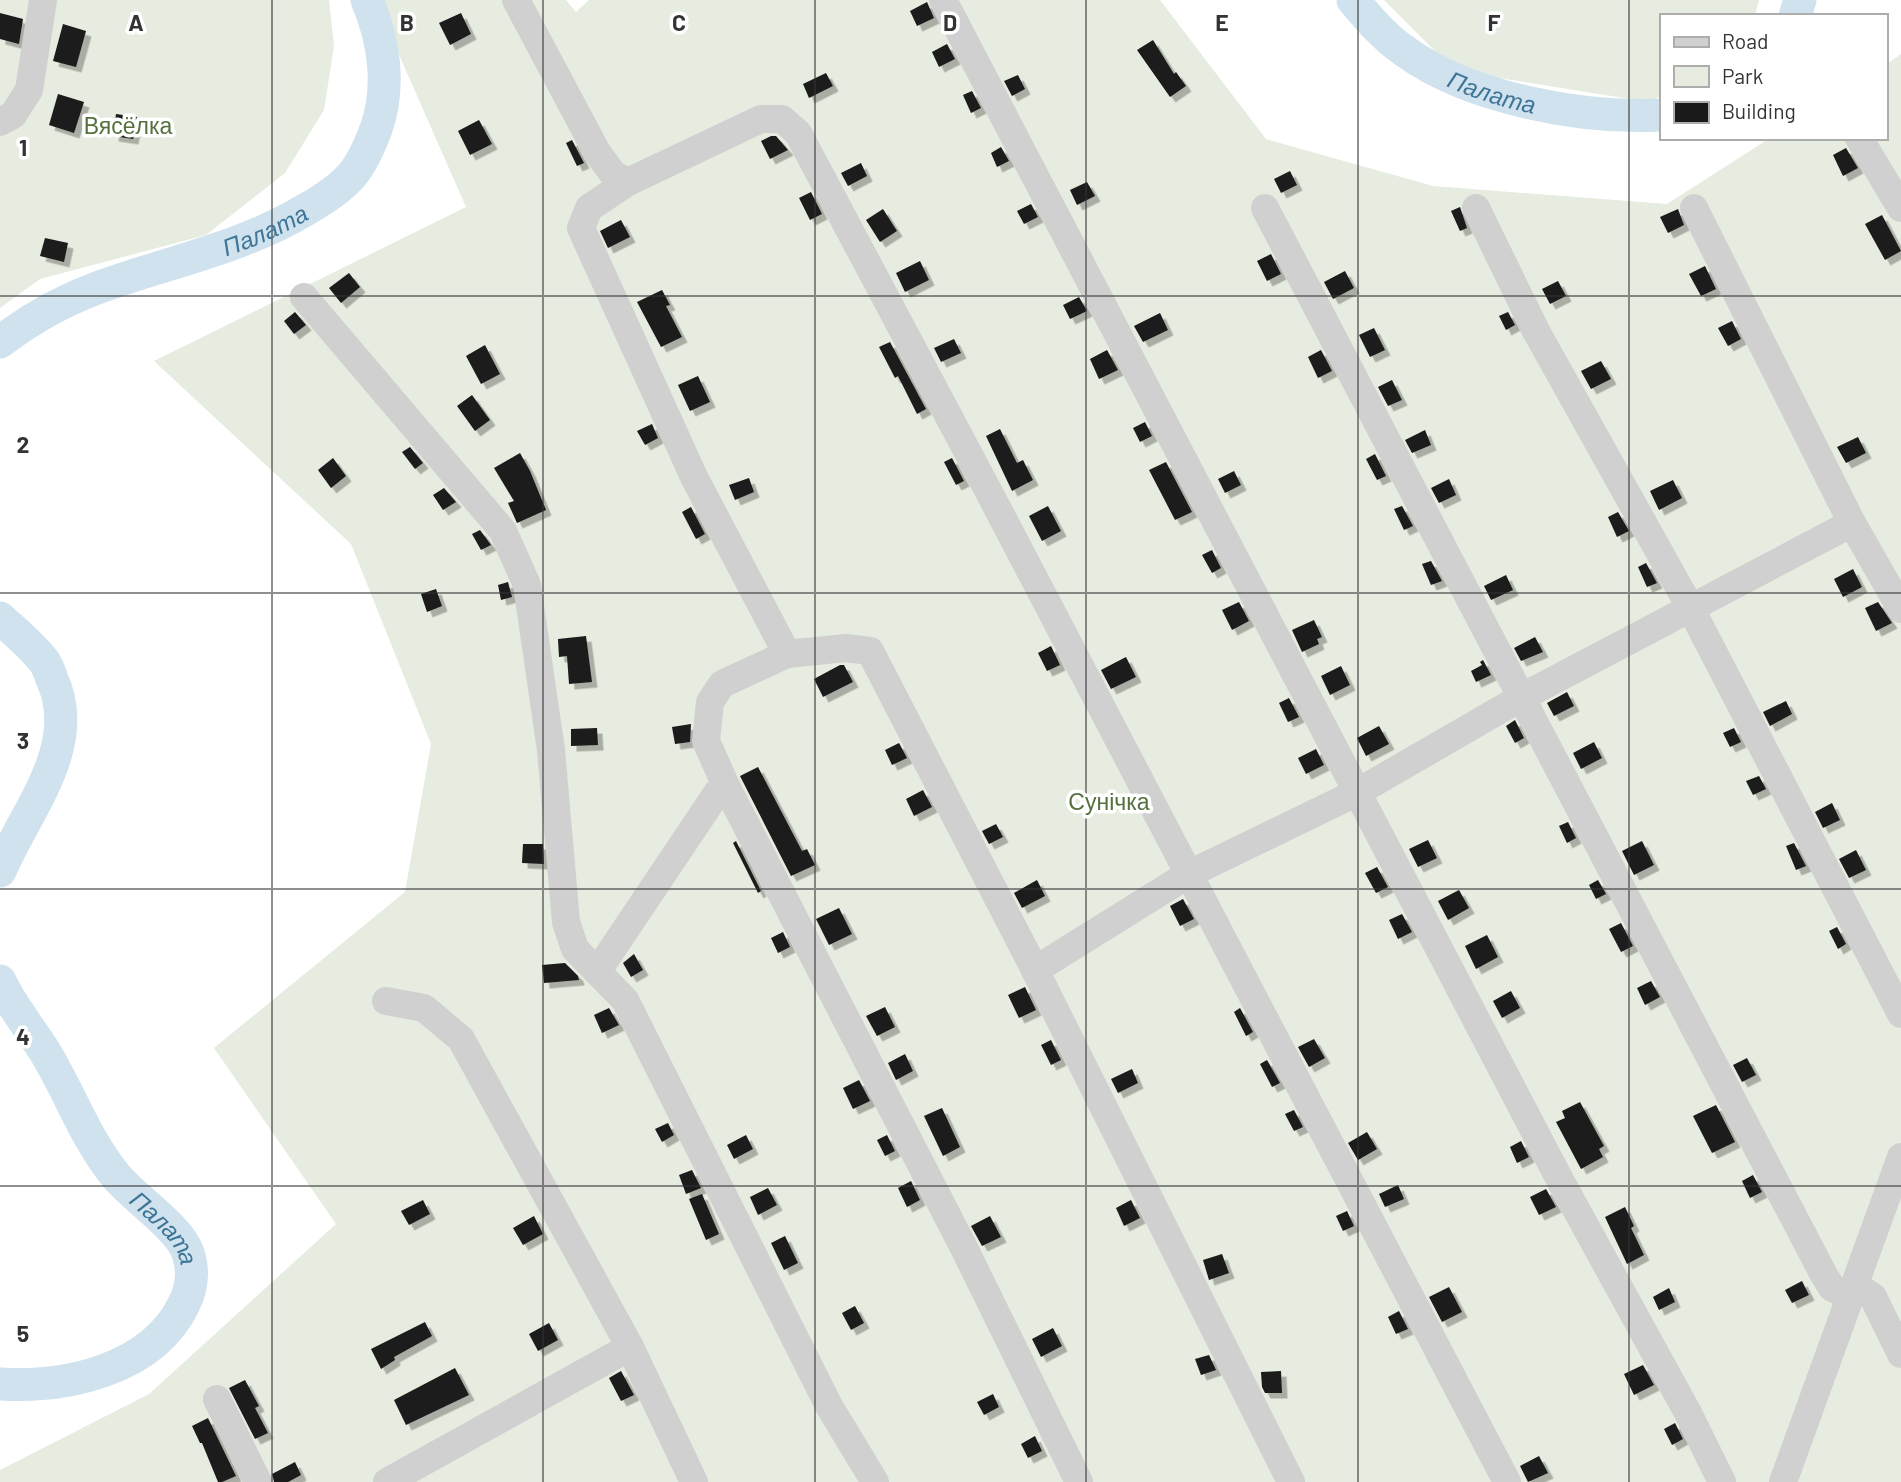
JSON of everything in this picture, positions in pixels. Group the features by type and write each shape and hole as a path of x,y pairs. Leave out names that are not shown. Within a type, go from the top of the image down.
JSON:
{"street":[{"path":"0,122 13,115 29,90 43,0"},
{"path":"516,0 597,152 613,174 628,182"},
{"path":"943,0 1560,1180 1688,1413 1721,1482"},
{"path":"787,654 694,477 581,228 589,208 628,182 761,119 782,119 798,133 1507,1482"},
{"path":"1860,140 1901,208"},
{"path":"1265,208 1824,1275 1832,1288 1850,1296 1864,1291 1873,1297 1901,1354"},
{"path":"1476,208 1536,331 1690,607 1901,1014"},
{"path":"1694,208 1852,523 1901,610"},
{"path":"304,297 503,531 527,585 551,750 566,922 575,949 625,1000 829,1406 875,1482"},
{"path":"1035,970 1189,874 1358,792 1522,697 1852,523"},
{"path":"1079,1482 964,1248 726,786 706,741 710,702 722,684 787,654 846,648 870,651 1035,970 1291,1482"},
{"path":"597,972 717,793 726,786"},
{"path":"386,1002 424,1009 461,1039 630,1347 694,1482"},
{"path":"1783,1482 1901,1157"},
{"path":"387,1482 630,1347"},
{"path":"217,1399 258,1482"}],"green space":[{"name":"Вясёлка","path":"0,0 329,0 334,46 324,110 285,173 206,235 40,279 0,308"},
{"name":"Сунічка","path":"375,0 566,0 576,12 589,0 1160,0 1266,139 1433,186 1667,204 1767,140 1887,140 1887,64 1901,54 1901,1482 0,1482 0,1470 149,1394 336,1224 214,1048 405,892 431,744 351,544 154,361 466,207"},
{"path":"1384,0 1759,0 1756,14 1660,14 1660,96 1649,102 1455,71"}],"building":[{"path":"927,2 934,18 917,26 910,11"},
{"path":"0,13 23,19 19,44 0,39"},
{"path":"461,13 471,34 450,45 439,23"},
{"path":"63,24 86,31 76,67 53,61"},
{"path":"1153,40 1174,74 1176,72 1186,86 1170,97 1137,50"},
{"path":"947,44 955,59 939,67 932,52"},
{"path":"826,73 833,86 809,98 803,84"},
{"path":"1018,75 1025,89 1012,96 1004,81"},
{"path":"972,91 981,108 971,113 963,95"},
{"path":"58,94 84,102 74,133 49,125"},
{"path":"116,114 137,117 133,139 113,136"},
{"path":"479,120 492,144 470,155 458,131"},
{"path":"776,136 788,150 770,159 761,141"},
{"path":"572,140 584,163 577,166 566,143"},
{"path":"1001,147 1009,161 997,167 991,153"},
{"path":"1846,148 1858,168 1843,176 1833,155"},
{"path":"861,163 867,176 848,186 841,173"},
{"path":"1290,171 1297,185 1281,193 1274,179"},
{"path":"1087,182 1095,196 1077,205 1070,190"},
{"path":"811,192 822,214 810,220 799,198"},
{"path":"1031,204 1038,217 1024,224 1017,211"},
{"path":"1460,207 1467,228 1460,231 1451,211"},
{"path":"883,209 897,231 880,242 866,220"},
{"path":"1678,209 1684,225 1668,233 1660,217"},
{"path":"1882,215 1901,251 1885,260 1865,224"},
{"path":"621,220 630,237 608,248 600,231"},
{"path":"45,238 68,243 64,262 40,256"},
{"path":"1271,254 1281,274 1267,281 1257,261"},
{"path":"920,261 929,280 905,292 896,273"},
{"path":"1705,266 1716,289 1701,296 1689,274"},
{"path":"1345,271 1354,288 1333,299 1324,282"},
{"path":"349,273 360,287 341,303 329,288"},
{"path":"1558,281 1566,296 1550,304 1542,289"},
{"path":"662,290 670,305 666,306 682,337 661,347 637,302"},
{"path":"1079,297 1087,311 1070,319 1063,305"},
{"path":"295,312 306,325 294,334 284,321"},
{"path":"1508,312 1515,325 1506,330 1499,316"},
{"path":"1160,313 1168,330 1143,342 1134,326"},
{"path":"1732,321 1741,339 1728,346 1718,328"},
{"path":"1374,328 1385,350 1370,357 1359,335"},
{"path":"954,339 961,353 941,362 934,348"},
{"path":"890,342 926,409 917,414 898,376 895,378 879,347"},
{"path":"485,345 500,374 481,384 466,356"},
{"path":"1107,350 1118,370 1099,379 1090,359"},
{"path":"1321,350 1332,371 1318,378 1308,357"},
{"path":"1601,361 1611,379 1591,389 1581,371"},
{"path":"698,376 710,402 690,411 678,385"},
{"path":"1392,380 1402,400 1388,406 1378,387"},
{"path":"472,395 490,420 475,431 457,406"},
{"path":"1145,422 1152,436 1140,442 1133,428"},
{"path":"652,424 658,438 645,445 637,431"},
{"path":"1000,429 1017,463 1023,460 1033,480 1012,491 986,436"},
{"path":"1425,430 1431,445 1412,453 1405,440"},
{"path":"1858,437 1866,453 1846,463 1837,447"},
{"path":"410,447 423,463 415,469 402,452"},
{"path":"520,453 546,510 517,523 508,503 514,501 494,468"},
{"path":"1375,454 1386,476 1377,480 1366,459"},
{"path":"333,458 346,476 331,488 318,470"},
{"path":"952,458 964,481 956,485 944,462"},
{"path":"1166,462 1192,512 1175,520 1149,470"},
{"path":"1234,471 1241,485 1225,493 1218,479"},
{"path":"749,478 754,492 735,500 729,485"},
{"path":"1449,479 1456,495 1439,503 1431,488"},
{"path":"1673,480 1682,498 1659,510 1650,491"},
{"path":"444,488 456,502 443,510 433,495"},
{"path":"1048,506 1061,531 1042,541 1029,516"},
{"path":"1402,506 1413,526 1404,530 1394,509"},
{"path":"691,507 705,534 696,539 682,512"},
{"path":"1618,512 1629,531 1617,537 1608,517"},
{"path":"480,530 491,545 481,550 472,534"},
{"path":"1212,550 1221,568 1212,573 1202,555"},
{"path":"1431,561 1442,581 1431,585 1422,564"},
{"path":"1646,563 1657,583 1647,587 1638,567"},
{"path":"1853,569 1862,587 1843,597 1834,579"},
{"path":"1506,575 1513,590 1491,600 1484,586"},
{"path":"508,582 512,597 501,600 498,585"},
{"path":"436,589 442,606 427,612 421,594"},
{"path":"1239,602 1249,621 1232,630 1222,610"},
{"path":"1878,602 1892,623 1876,631 1865,608"},
{"path":"1314,620 1322,637 1317,639 1319,644 1302,652 1292,630"},
{"path":"586,636 592,682 569,684 567,656 559,657 558,639"},
{"path":"1535,637 1543,652 1521,661 1514,648"},
{"path":"1051,646 1060,665 1047,671 1038,653"},
{"path":"1126,657 1136,677 1111,689 1101,670"},
{"path":"1483,660 1491,675 1476,682 1471,671 1482,665 1480,662"},
{"path":"844,665 853,682 823,697 814,679"},
{"path":"1341,666 1350,685 1330,695 1321,676"},
{"path":"1567,692 1574,706 1554,716 1547,703"},
{"path":"1289,698 1299,717 1288,722 1279,703"},
{"path":"1786,701 1792,714 1770,726 1763,712"},
{"path":"1515,720 1524,738 1515,743 1506,726"},
{"path":"691,724 690,742 675,744 672,727"},
{"path":"1379,726 1389,744 1366,756 1357,738"},
{"path":"597,728 598,745 571,746 571,729"},
{"path":"1734,728 1741,742 1730,747 1723,733"},
{"path":"1594,742 1602,758 1581,769 1573,753"},
{"path":"899,743 907,758 892,765 885,750"},
{"path":"1316,749 1324,765 1306,774 1298,758"},
{"path":"758,767 802,851 807,849 815,865 791,876 740,776"},
{"path":"1759,776 1766,789 1753,795 1746,781"},
{"path":"923,790 932,807 914,816 906,799"},
{"path":"1832,803 1840,820 1823,828 1815,812"},
{"path":"1568,822 1576,838 1567,843 1559,826"},
{"path":"996,824 1003,837 989,844 982,831"},
{"path":"1428,840 1437,858 1418,867 1409,849"},
{"path":"736,841 761,891 758,893 733,843"},
{"path":"1642,841 1654,865 1634,875 1622,851"},
{"path":"1794,843 1806,866 1796,870 1786,846"},
{"path":"523,844 543,844 544,864 522,863"},
{"path":"1856,850 1866,870 1849,878 1839,859"},
{"path":"1377,867 1388,887 1376,893 1365,873"},
{"path":"1037,880 1045,896 1022,908 1014,893"},
{"path":"1598,880 1606,894 1596,899 1589,885"},
{"path":"1459,890 1469,908 1448,920 1438,901"},
{"path":"1183,899 1194,919 1180,926 1170,906"},
{"path":"839,908 852,934 829,945 816,919"},
{"path":"1402,914 1412,932 1398,939 1389,920"},
{"path":"1621,923 1633,946 1621,952 1609,929"},
{"path":"1837,927 1846,944 1838,949 1829,931"},
{"path":"783,932 790,947 778,953 771,938"},
{"path":"1487,935 1498,957 1476,969 1465,946"},
{"path":"634,954 643,970 631,977 623,963"},
{"path":"565,963 579,980 544,983 542,965"},
{"path":"1651,981 1660,997 1645,1005 1637,988"},
{"path":"1025,987 1036,1010 1019,1018 1008,995"},
{"path":"1511,991 1520,1008 1502,1018 1493,1001"},
{"path":"885,1007 895,1027 877,1036 866,1016"},
{"path":"609,1008 619,1025 602,1033 594,1015"},
{"path":"1240,1008 1253,1032 1246,1036 1234,1012"},
{"path":"1314,1039 1325,1058 1309,1067 1298,1047"},
{"path":"1051,1040 1061,1060 1051,1065 1041,1045"},
{"path":"905,1054 913,1071 896,1080 888,1063"},
{"path":"1747,1058 1756,1075 1742,1082 1733,1065"},
{"path":"1267,1060 1280,1083 1272,1087 1260,1064"},
{"path":"1132,1069 1138,1083 1118,1093 1111,1079"},
{"path":"859,1080 870,1101 853,1109 843,1088"},
{"path":"1580,1102 1604,1146 1599,1149 1603,1157 1581,1169 1556,1122 1565,1118 1562,1111"},
{"path":"1716,1105 1735,1142 1712,1153 1693,1116"},
{"path":"942,1108 960,1147 943,1156 924,1116"},
{"path":"1294,1110 1303,1127 1294,1131 1285,1114"},
{"path":"668,1123 674,1135 662,1142 655,1129"},
{"path":"1367,1132 1377,1149 1358,1160 1348,1143"},
{"path":"746,1135 753,1149 734,1159 727,1145"},
{"path":"887,1135 895,1151 885,1156 877,1140"},
{"path":"1521,1141 1529,1157 1517,1163 1510,1147"},
{"path":"692,1170 701,1188 686,1194 679,1175"},
{"path":"1753,1175 1762,1192 1750,1198 1742,1181"},
{"path":"911,1181 920,1200 907,1207 898,1188"},
{"path":"1398,1185 1404,1199 1385,1207 1379,1194"},
{"path":"768,1188 777,1205 758,1215 750,1197"},
{"path":"1546,1189 1556,1207 1539,1215 1530,1197"},
{"path":"702,1194 719,1234 706,1240 689,1199"},
{"path":"423,1200 430,1214 409,1225 401,1211"},
{"path":"1131,1200 1140,1218 1124,1226 1116,1208"},
{"path":"1625,1207 1634,1226 1631,1228 1644,1255 1627,1264 1605,1217"},
{"path":"1347,1211 1354,1226 1343,1231 1336,1216"},
{"path":"534,1216 543,1234 523,1245 513,1228"},
{"path":"990,1216 1001,1237 982,1246 971,1226"},
{"path":"785,1236 798,1263 784,1270 771,1243"},
{"path":"1222,1254 1229,1273 1209,1280 1203,1260"},
{"path":"1802,1281 1809,1295 1792,1303 1785,1290"},
{"path":"1449,1287 1462,1312 1442,1322 1429,1297"},
{"path":"1669,1288 1675,1302 1659,1310 1653,1297"},
{"path":"855,1306 864,1323 851,1330 842,1313"},
{"path":"1399,1311 1408,1329 1396,1334 1388,1317"},
{"path":"425,1322 432,1336 394,1357 395,1360 381,1369 371,1349"},
{"path":"549,1323 558,1340 538,1351 529,1334"},
{"path":"1053,1328 1062,1346 1041,1357 1032,1339"},
{"path":"1209,1355 1216,1370 1201,1375 1195,1359"},
{"path":"1643,1365 1654,1385 1634,1395 1624,1374"},
{"path":"455,1368 469,1395 406,1425 394,1400"},
{"path":"621,1371 634,1395 621,1401 609,1378"},
{"path":"1281,1371 1282,1393 1265,1393 1261,1372"},
{"path":"245,1380 259,1406 255,1408 268,1433 255,1439 229,1388"},
{"path":"993,1394 999,1407 984,1415 977,1402"},
{"path":"208,1418 236,1476 222,1482 218,1482 192,1426"},
{"path":"1675,1423 1683,1439 1672,1445 1664,1429"},
{"path":"1035,1436 1042,1451 1028,1458 1021,1444"},
{"path":"1539,1456 1548,1473 1528,1482 1520,1466"},
{"path":"295,1462 301,1475 288,1482 274,1482 272,1474"}],"waterway":[{"name":"Палата","path":"0,342 47,311 84,293 255,235 323,199 347,180 360,165 369,147 381,113 383,97 384,64 378,31 367,0"},
{"name":"Палата","path":"1353,0 1398,47 1432,68 1462,82 1495,94 1563,109 1660,115"},
{"name":"Палата","path":"1796,14 1800,0"},
{"name":"Палата","path":"0,618 46,664 60,704 56,754 36,802 0,871"},
{"name":"Палата","path":"0,981 45,1052 105,1162 124,1185 176,1233 188,1253 191,1273 187,1298 170,1327 151,1345 129,1359 79,1378 0,1384"}]}
